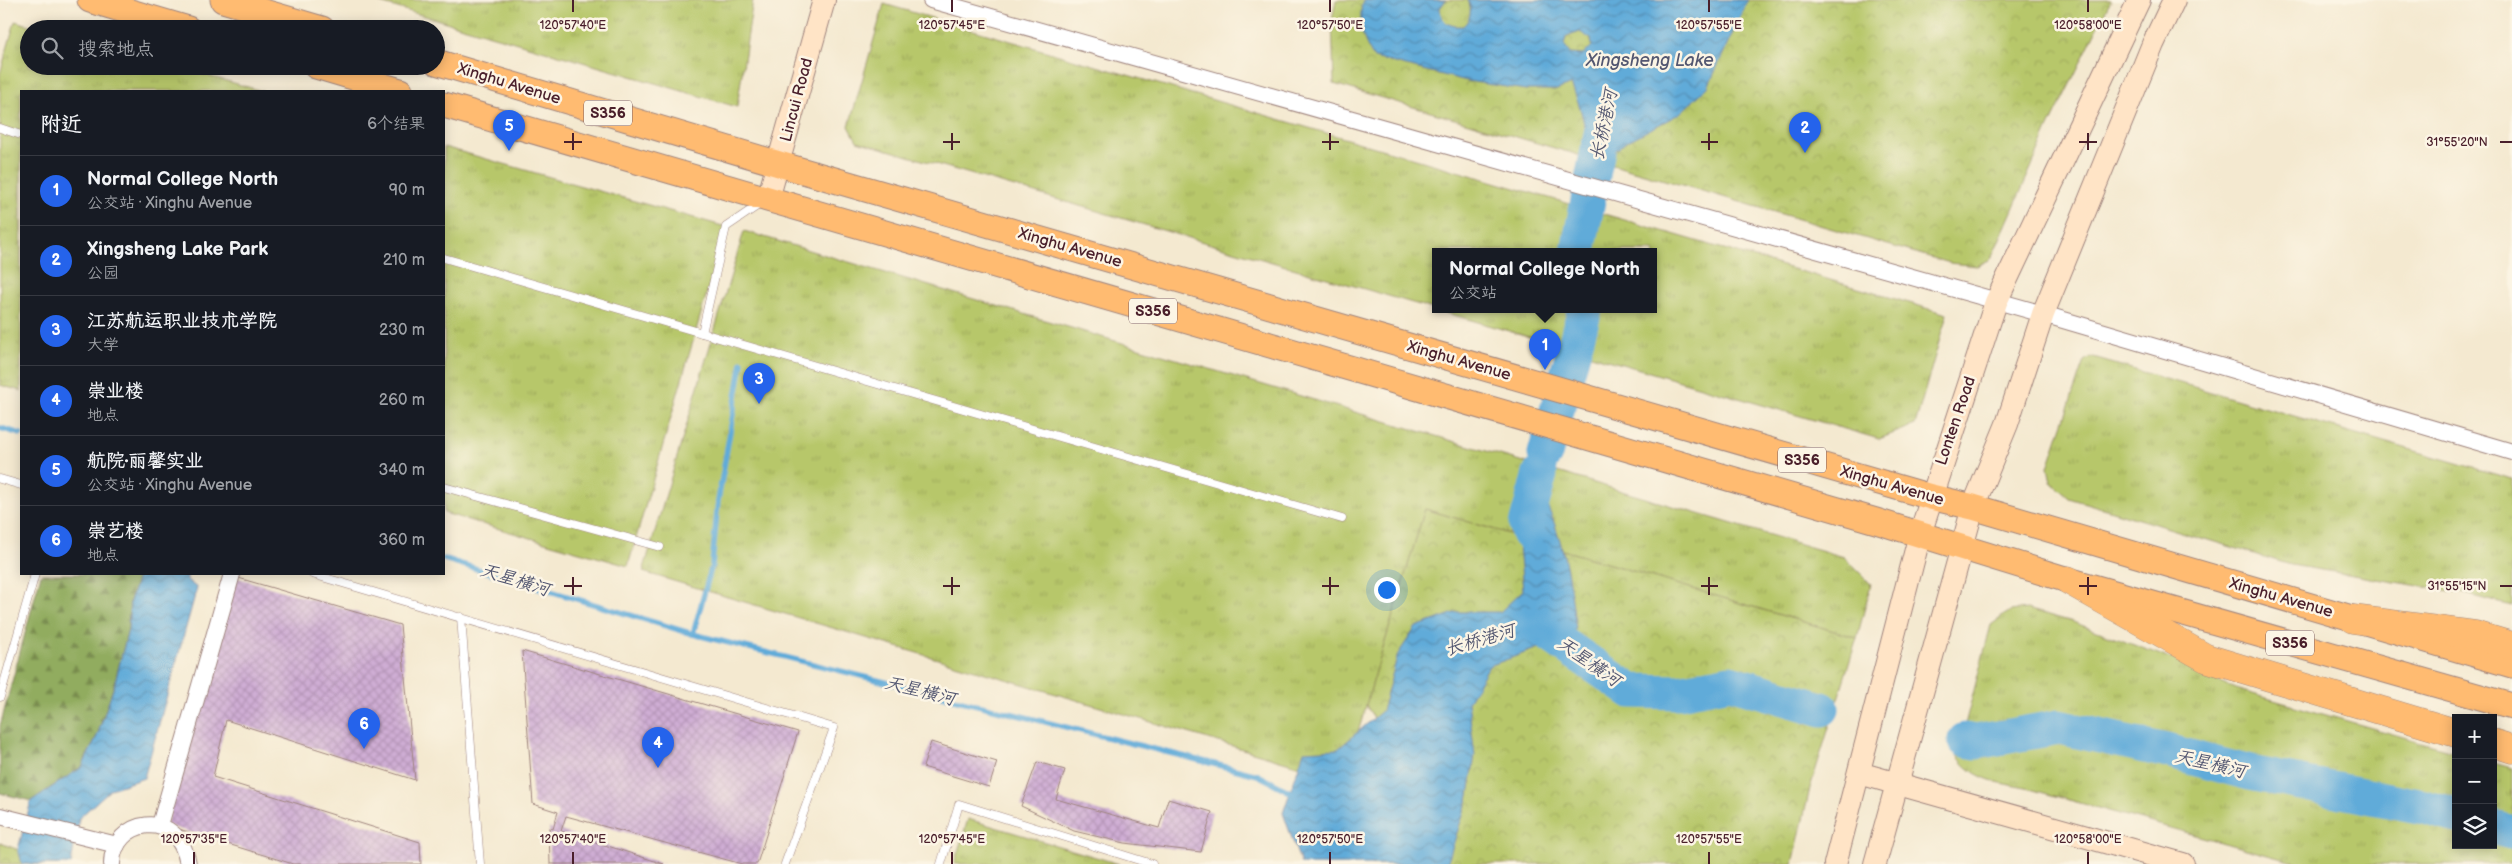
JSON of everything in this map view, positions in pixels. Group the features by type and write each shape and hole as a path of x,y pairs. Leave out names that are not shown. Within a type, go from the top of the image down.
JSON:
{"highway":[{"path":"2068,580 2206,658 2334,698 2452,732"},
{"path":"2353,619 2475,635 2512,646"},
{"path":"2497,744 2512,749"}],"main road":[{"path":"90,0 158,20"},
{"path":"222,0 291,20"},
{"name":"Lincui Road","path":"768,199 824,0"},
{"name":"Lonten Road","path":"1835,864 1920,534 1996,302 2139,0"},
{"path":"1875,864 1973,507 2007,424 2043,314 2154,44 2174,0"},
{"name":"Xinghu Avenue","path":"445,65 779,164 1931,497 1973,507 2512,665"},
{"path":"340,75 373,87 393,90"},
{"name":"S356","path":"445,105 1920,534 2068,580 2512,706"},
{"path":"1859,773 2183,864"}],"street":[{"path":"931,0 2043,314 2512,452"},
{"path":"160,825 232,575"},
{"path":"0,816 117,845"},
{"path":"112,864 112,857 117,845 134,829 160,825 179,837 188,864"}],"lane":[{"path":"0,128 20,134"},
{"path":"702,333 726,227 768,199"},
{"path":"445,258 1342,519"},
{"path":"0,479 20,485"},
{"path":"445,487 660,547"},
{"path":"0,696 35,575"},
{"path":"315,575 834,728 786,864"},
{"path":"461,617 480,864"},
{"path":"941,864 959,804 1152,864"}],"green space":[{"path":"370,0 753,0 737,107 445,22 445,20 439,20"},
{"path":"1336,0 2111,0 2049,127 1991,259 1977,266 1950,263 1334,84 1332,20"},
{"path":"884,4 1947,314 1915,425 1879,439 1447,313 1657,313 1657,248 1432,248 1432,309 857,141 849,126"},
{"path":"15,21 20,22 20,75 206,75 258,90 20,90 20,391 0,385 0,74"},
{"path":"445,147 726,227 628,566 445,513"},
{"path":"744,231 1844,557 1871,584 1857,638 1425,509 1344,779 643,572"},
{"path":"2090,357 2512,479 2512,606 2462,593 2291,565 2069,498 2051,482 2048,467 2084,361"},
{"path":"1425,509 1857,638 1810,788 1793,864 1372,864 1410,778 1366,705"},
{"path":"41,575 139,575 130,601 128,630 114,686 97,736 82,767 31,801 0,793 0,726"},
{"path":"2027,609 2073,622 2174,660 2235,689 2452,751 2452,849 2497,849 2497,764 2512,768 2512,864 2300,864 2026,788 1997,782 1979,775 1970,770 1957,755 1991,625 2010,611"},
{"path":"968,819 1119,864 954,864"},
{"path":"0,843 58,864 0,864"}],"water":[{"name":"Xingsheng Lake","path":"1366,0 1446,0 1440,8 1442,17 1447,23 1463,26 1469,17 1470,7 1468,0 1748,0 1708,87 1679,114 1626,142 1606,158 1586,153 1583,118 1571,84 1557,90 1526,90 1467,81 1374,58 1362,32 1362,2","holes":["1580,32 1591,39 1592,46 1583,55 1570,54 1564,45 1566,37"]},
{"path":"1530,477 1541,494 1557,530 1567,569 1576,629 1544,646 1489,666 1468,702 1475,755 1469,796 1447,864 1301,864 1283,813 1304,751 1338,749 1382,711 1398,654 1416,627 1457,612 1500,612 1523,590 1517,523"},
{"path":"139,575 187,575 187,580 197,588 144,778 111,789 79,818 71,864 22,864 18,849 31,801 82,767 97,736 114,686 128,630 130,601"}],"building":[{"path":"235,577 400,625 415,780 226,720 213,777 420,842 421,864 293,864 166,825"},
{"path":"522,651 798,732 757,864 742,864 566,816 561,831 664,864 550,864 549,828 553,829 558,812 533,804"},
{"path":"931,742 997,762 989,787 923,767"},
{"path":"1037,762 1065,770 1056,799 1159,828 1168,799 1212,812 1201,852 1125,843 1074,831 1021,806"}],"waterway":[{"name":"长桥港河","path":"1579,248 1606,109"},
{"name":"长桥港河","path":"1545,454 1584,313"},
{"path":"693,634 712,565 718,501 742,362"},
{"name":"天星横河","path":"0,428 20,434"},
{"name":"长桥港河","path":"1528,533 1526,525 1540,474"},
{"name":"天星横河","path":"445,559 693,634 1258,775 1296,795"},
{"name":"天星横河","path":"1534,624 1631,691 1679,692 1730,682 1822,709"},
{"name":"天星横河","path":"1965,740 1976,742 2059,727 2167,751 2250,773 2424,807 2452,815"},
{"name":"天星横河","path":"2497,828 2512,832"}],"place":[{"name":"航院·丽馨实业","path":"509,151"},
{"name":"Xingsheng Lake Park","path":"1805,153"},
{"name":"Normal College North","path":"1545,370"},
{"name":"江苏航运职业技术学院","path":"759,404"},
{"name":"崇艺楼","path":"364,749"},
{"name":"崇业楼","path":"658,768"}]}
